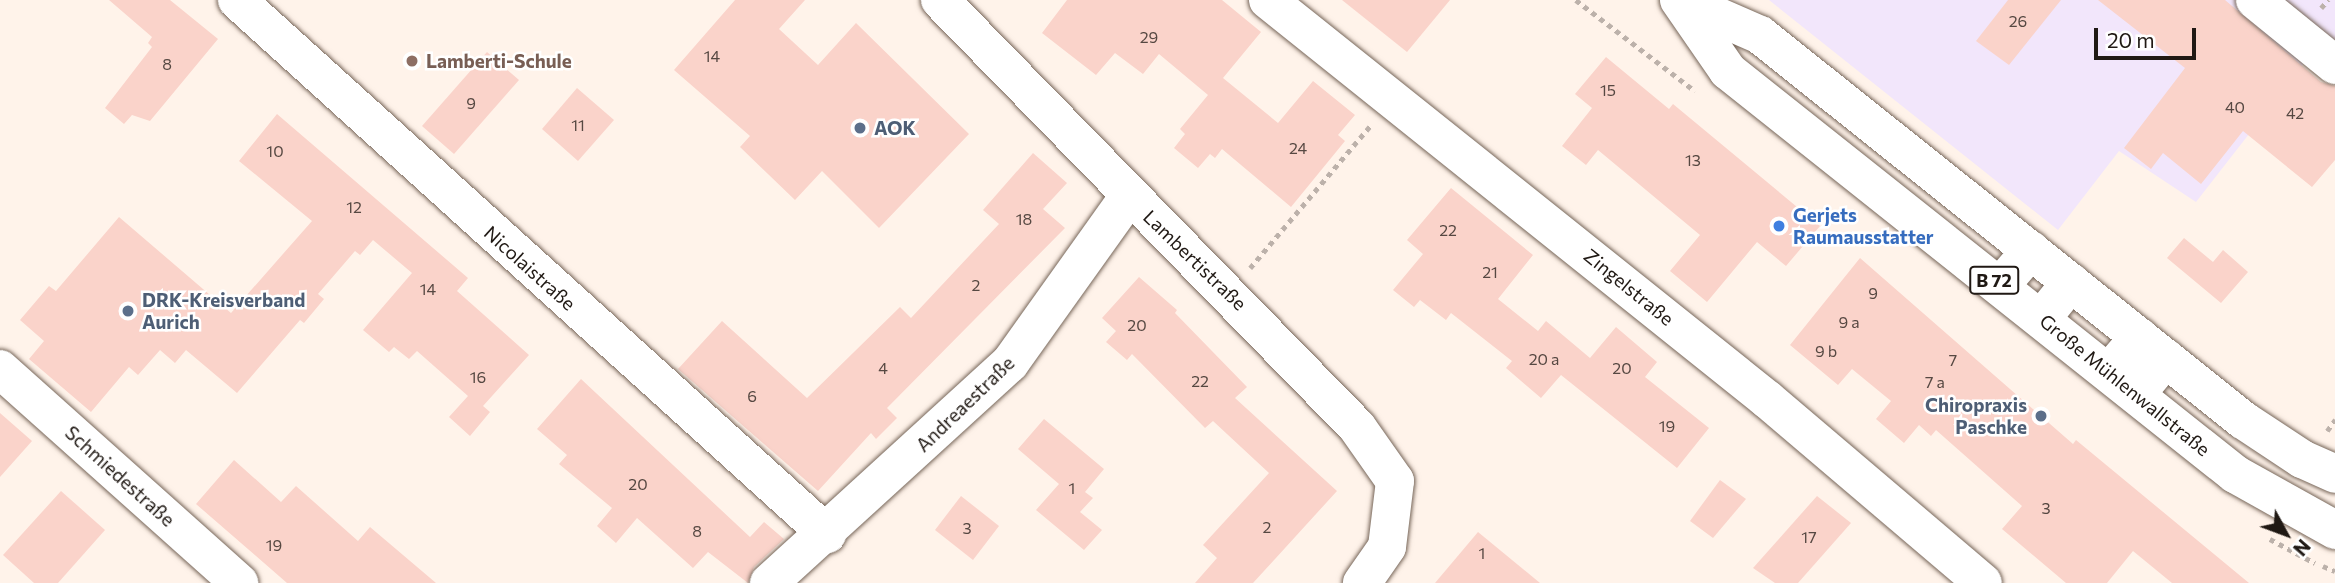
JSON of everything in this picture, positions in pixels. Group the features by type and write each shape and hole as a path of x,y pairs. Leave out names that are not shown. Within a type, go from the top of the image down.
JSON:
{"street":[{"name":"Nicolaistraße","path":"237,0 827,534"},
{"name":"Lambertistraße","path":"940,0 1357,427 1395,481 1387,547 1362,583"},
{"name":"Zingelstraße","path":"1268,0 1394,98 1768,400 1983,583"},
{"name":"Große Mühlenwallstraße","path":"1679,0 1760,35 2243,420 2302,460 2335,474"},
{"name":"Große Mühlenwallstraße","path":"1679,0 1728,71 2124,382 2235,474 2335,530"},
{"path":"2255,0 2335,65"},
{"path":"1845,164 1876,129"},
{"name":"Andreaestraße","path":"769,583 827,534 1010,363 1129,196"},
{"path":"2001,285 2031,250"},
{"path":"2042,318 2071,282"},
{"path":"2124,382 2152,348"},
{"name":"Schmiedestraße","path":"0,369 239,583"}],"path":[{"path":"1229,293 1394,98"}],"shaded area":[{"path":"1769,0 2335,0 2335,49 2323,39 2196,202 2119,151 2058,230"}],"building":[{"path":"109,0 170,0 218,39 150,121 132,115 124,124 105,108 152,47 148,43 152,37"},
{"name":"AOK","path":"735,0 805,0 779,29 818,65 856,23 969,134 879,228 822,171 795,200 740,147 750,136 674,70"},
{"path":"1067,0 1222,0 1261,32 1223,78 1278,123 1313,81 1355,115 1338,135 1345,141 1291,207 1222,149 1215,158 1210,154 1198,168 1174,148 1185,134 1180,129 1208,95 1159,54 1143,74 1115,53 1096,75 1042,33"},
{"path":"1342,0 1450,0 1407,52"},
{"path":"2008,0 2061,0 2009,65 1976,41"},
{"path":"2098,0 2225,0 2321,82 2335,86 2335,160 2312,187 2243,131 2201,184 2163,153 2151,169 2124,148 2185,68"},
{"path":"487,52 519,80 454,154 422,126"},
{"path":"1606,57 1669,109 1673,104 1820,226 1786,266 1757,242 1707,302 1670,271 1700,235 1598,150 1586,165 1562,146 1592,108 1575,94"},
{"path":"577,88 614,120 578,161 542,129"},
{"path":"277,114 468,278 457,291 529,355 483,406 490,412 470,436 449,417 468,396 417,351 409,359 394,347 389,352 363,330 412,273 373,240 360,255 355,251 318,294 324,299 304,323 300,320 237,393 186,350 175,363 160,350 138,375 129,367 91,412 29,359 44,341 20,320 49,286 56,291 119,217 231,313 312,221 239,161"},
{"path":"1033,153 1067,183 1043,209 1065,228 887,408 897,418 876,439 871,433 818,491 678,369 722,321 807,398 900,307 911,318 999,224 983,210"},
{"path":"1451,188 1533,255 1498,299 1538,331 1546,321 1590,358 1616,327 1657,362 1645,377 1709,428 1677,468 1561,375 1541,398 1506,368 1512,361 1451,313 1446,320 1420,300 1414,307 1393,290 1423,254 1407,240"},
{"path":"2184,238 2213,262 2223,250 2248,272 2221,303 2167,258"},
{"path":"1860,258 2073,444 2076,440 2249,583 2172,583 2133,551 2107,583 2066,583 2002,529 2022,506 1936,430 1931,436 1919,425 1904,443 1876,419 1891,401 1852,369 1838,385 1790,345"},
{"path":"1139,277 1177,310 1175,313 1247,387 1235,398 1337,491 1253,583 1195,583 1217,558 1203,545 1269,473 1213,421 1205,428 1132,354 1127,360 1106,342 1116,331 1102,318"},
{"path":"581,379 750,537 764,522 784,539 754,567 748,583 708,552 693,568 637,518 616,543 597,526 612,508 559,464 567,455 537,429"},
{"path":"0,413 32,441 0,477"},
{"path":"1044,419 1104,469 1085,492 1093,498 1080,512 1102,530 1084,550 1036,510 1059,484 1018,449"},
{"path":"234,460 281,502 296,486 358,541 370,527 436,583 287,583 196,504"},
{"path":"1720,480 1746,499 1713,538 1690,521"},
{"path":"61,491 105,530 58,583 34,583 3,555"},
{"path":"961,496 999,526 973,560 935,530"},
{"path":"1817,496 1851,523 1798,583 1775,583 1753,568"},
{"path":"1478,532 1540,583 1435,583"}],"place":[{"name":"Lamberti-Schule","path":"412,61"},
{"name":"AOK","path":"860,128"},
{"name":"Gerjets Raumausstatter","path":"1779,226"},
{"name":"DRK-Kreisverband Aurich","path":"128,311"},
{"name":"Chiropraxis Paschke","path":"2041,416"}]}
